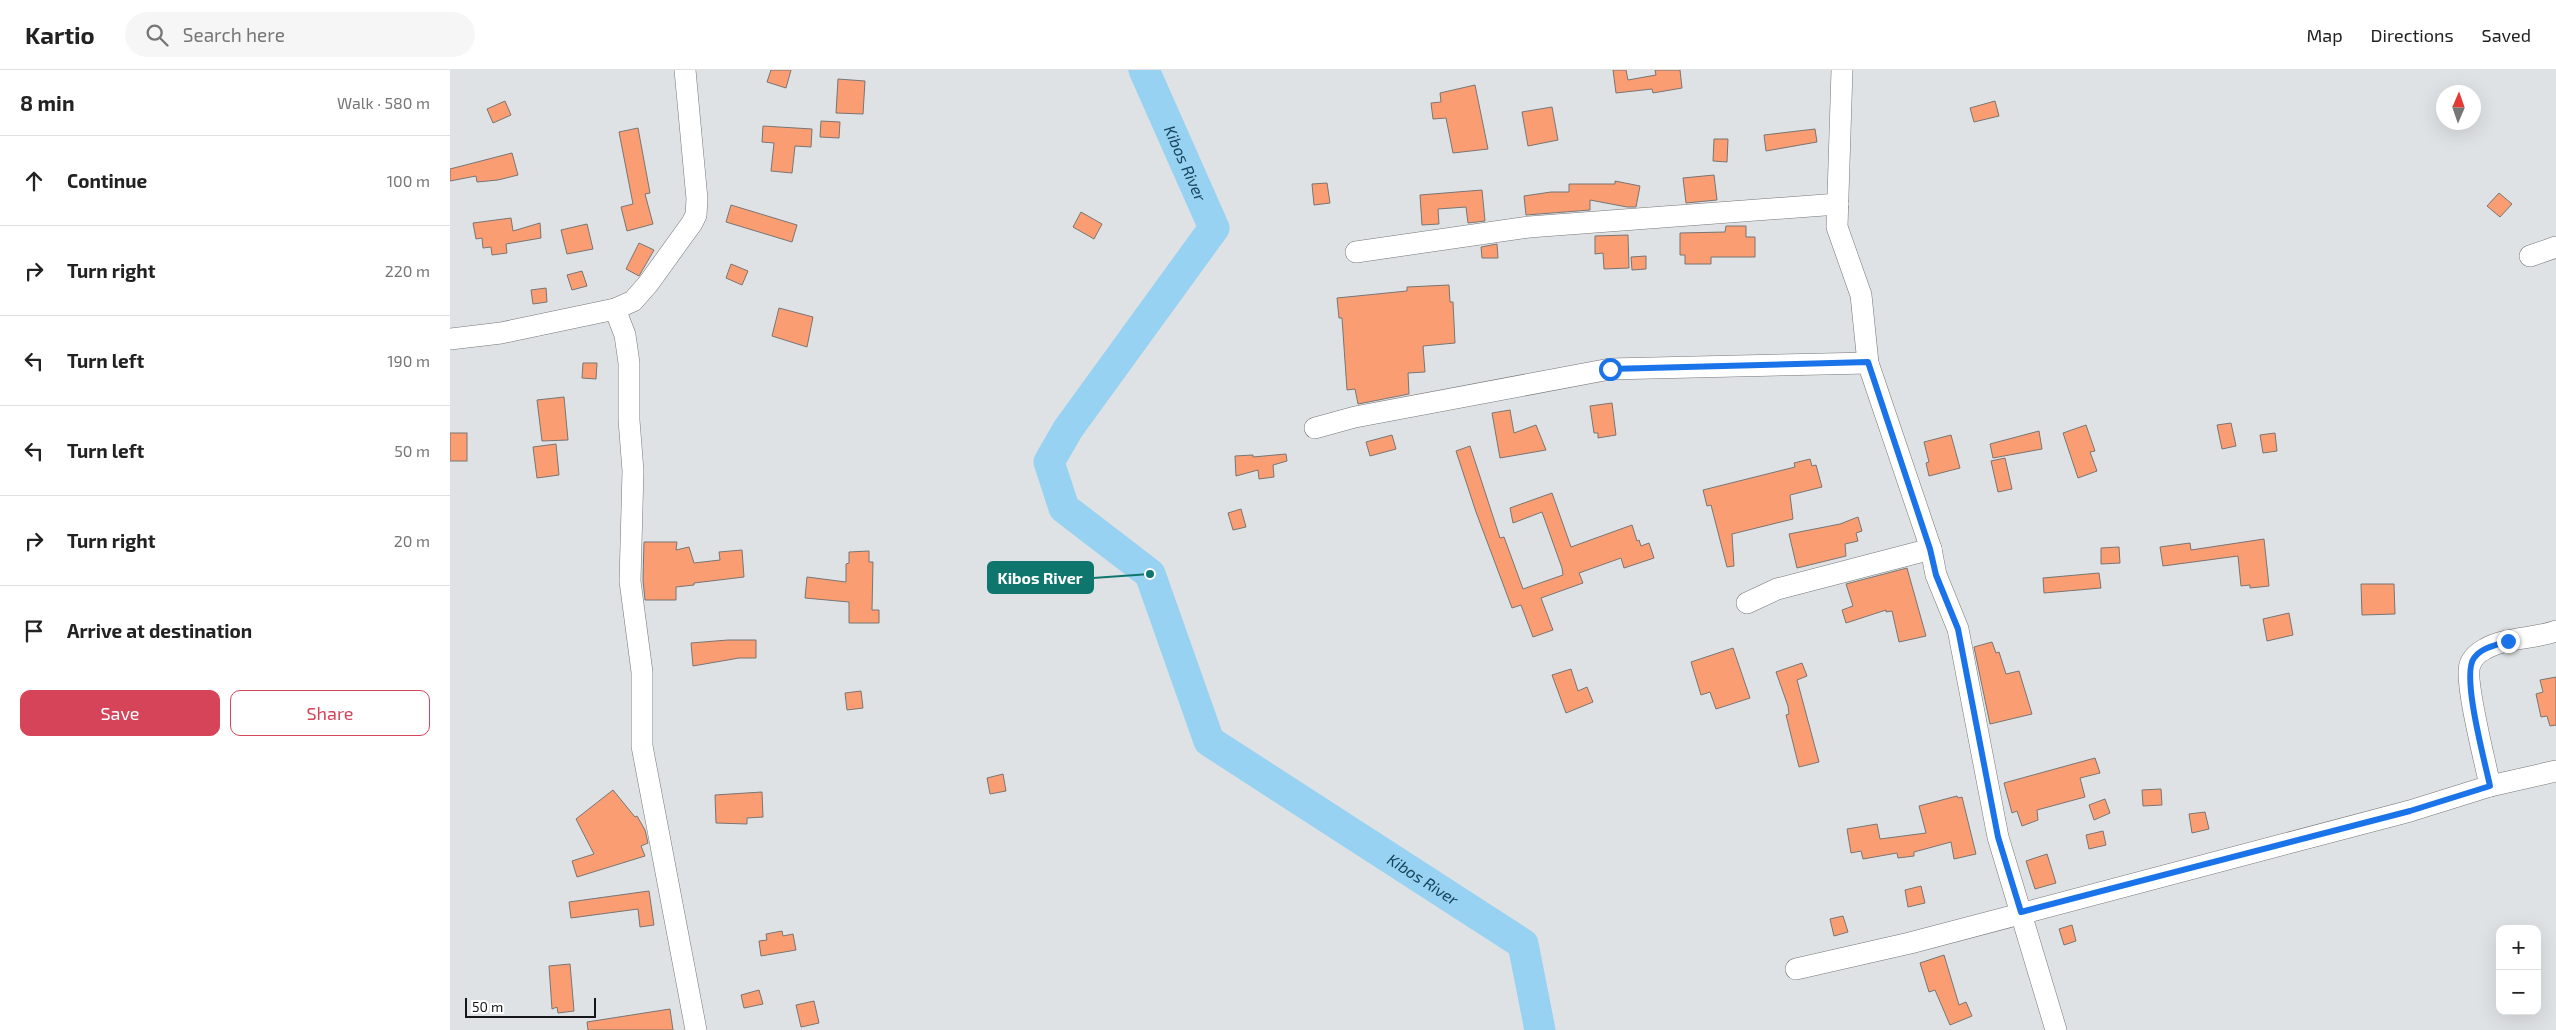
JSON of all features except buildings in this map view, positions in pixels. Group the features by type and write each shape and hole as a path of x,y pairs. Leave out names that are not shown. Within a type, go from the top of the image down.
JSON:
{"street":[{"path":"450,339 501,333 615,309 633,300 648,284 696,215 697,199 685,70"},
{"path":"1842,70 1837,227 1861,295 1868,362 1930,549 1936,575 1958,629 1998,837 2056,1030"},
{"path":"1356,252 1529,227 1838,204"},
{"path":"2530,256 2556,247"},
{"path":"615,309 625,334 629,363 629,420 633,471 630,581 642,672 642,746 696,1030"},
{"path":"1315,428 1355,417 1610,369 1868,362"},
{"path":"1747,603 1777,589 1930,549"},
{"path":"2490,786 2473,704 2469,676 2470,666 2475,656 2486,648 2508,641 2540,637 2556,631"},
{"path":"1796,969 1910,943 2021,912 2410,811 2490,786 2556,771"}],"waterway":[{"name":"Kibos River","path":"1144,70 1214,228 1068,429 1049,462 1064,508 1150,574 1209,741 1523,944 1540,1030"}],"place":[{"name":"Kibos River","path":"1150,574"}],"route":[{"path":"1610,369 1868,362 1874,374 1930,549 1936,575 1958,629 1998,837 2021,912 2410,811 2490,786 2473,704 2469,676 2470,666 2475,656 2486,648 2508,641"}]}
